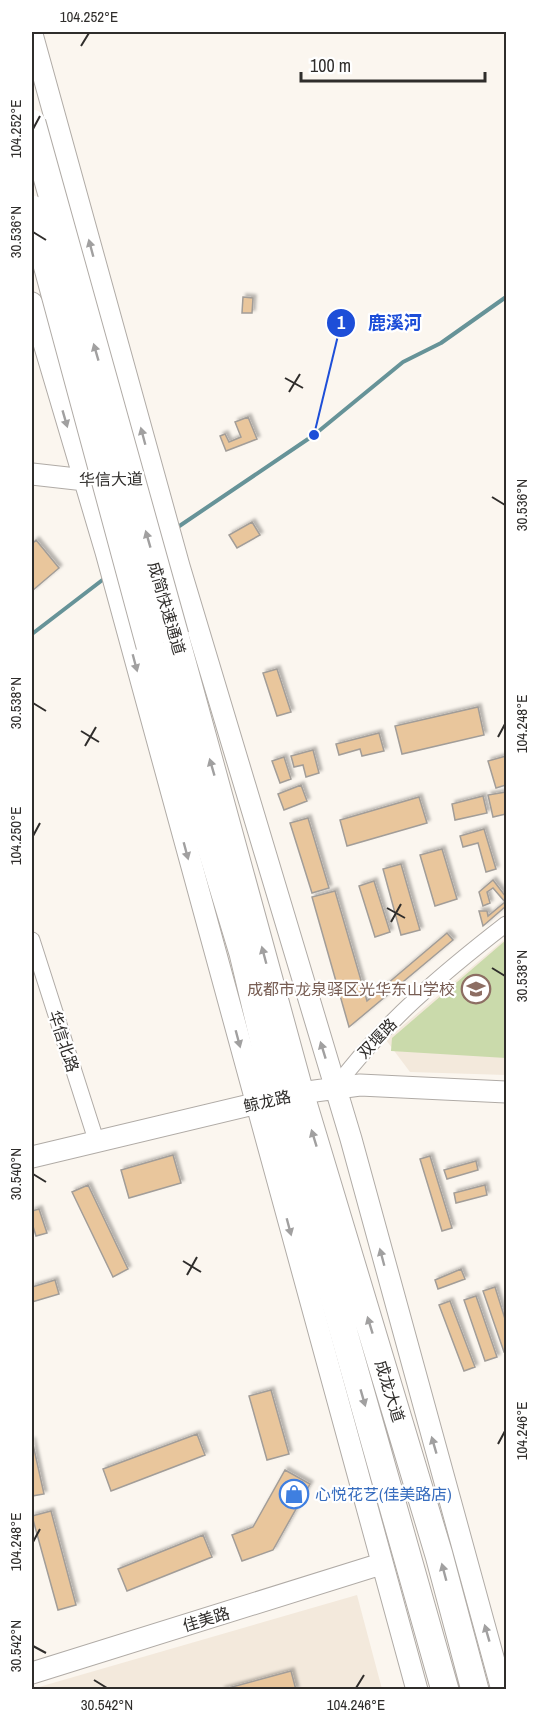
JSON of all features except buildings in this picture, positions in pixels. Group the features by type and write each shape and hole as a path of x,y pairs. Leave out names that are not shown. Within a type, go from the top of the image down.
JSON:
{"highway":[{"name":"成简快速通道","path":"32,123 175,636 278,1099"},
{"name":"成简快速通道","path":"32,209 150,646 243,953 278,1099"},
{"name":"成龙大道","path":"278,1099 445,1689"},
{"name":"成龙大道","path":"278,1099 439,1555 476,1689"}],"street":[{"path":"32,34 179,566 335,1088 502,1689"},
{"path":"32,303 120,606 278,1099 381,1564 417,1689"},
{"name":"华信大道","path":"32,474 83,482 155,479"},
{"name":"双堰路","path":"335,1088 364,1049 466,955 507,924"},
{"name":"华信北路","path":"32,940 97,1143"},
{"name":"鲸龙路","path":"32,1157 278,1099 335,1088 360,1085 507,1092"},
{"name":"佳美路","path":"32,1673 381,1564"}],"shaded area":[{"name":"成都市龙泉驿区光华东山学校","path":"506,938 506,1075 410,1072 386,1040"},
{"path":"357,1595 382,1689 32,1690 32,1689"}],"green space":[{"name":"成都市龙泉驿区光华东山学校","path":"506,940 506,1058 391,1051 392,1038"}],"waterway":[{"path":"175,529 314,435 403,362 441,343 506,297"},
{"path":"32,634 105,578"}],"place":[{"name":"鹿溪河","path":"314,435"},
{"name":"成都市龙泉驿区光华东山学校","path":"476,989"},
{"name":"心悦花艺(佳美路店)","path":"294,1494"}]}
